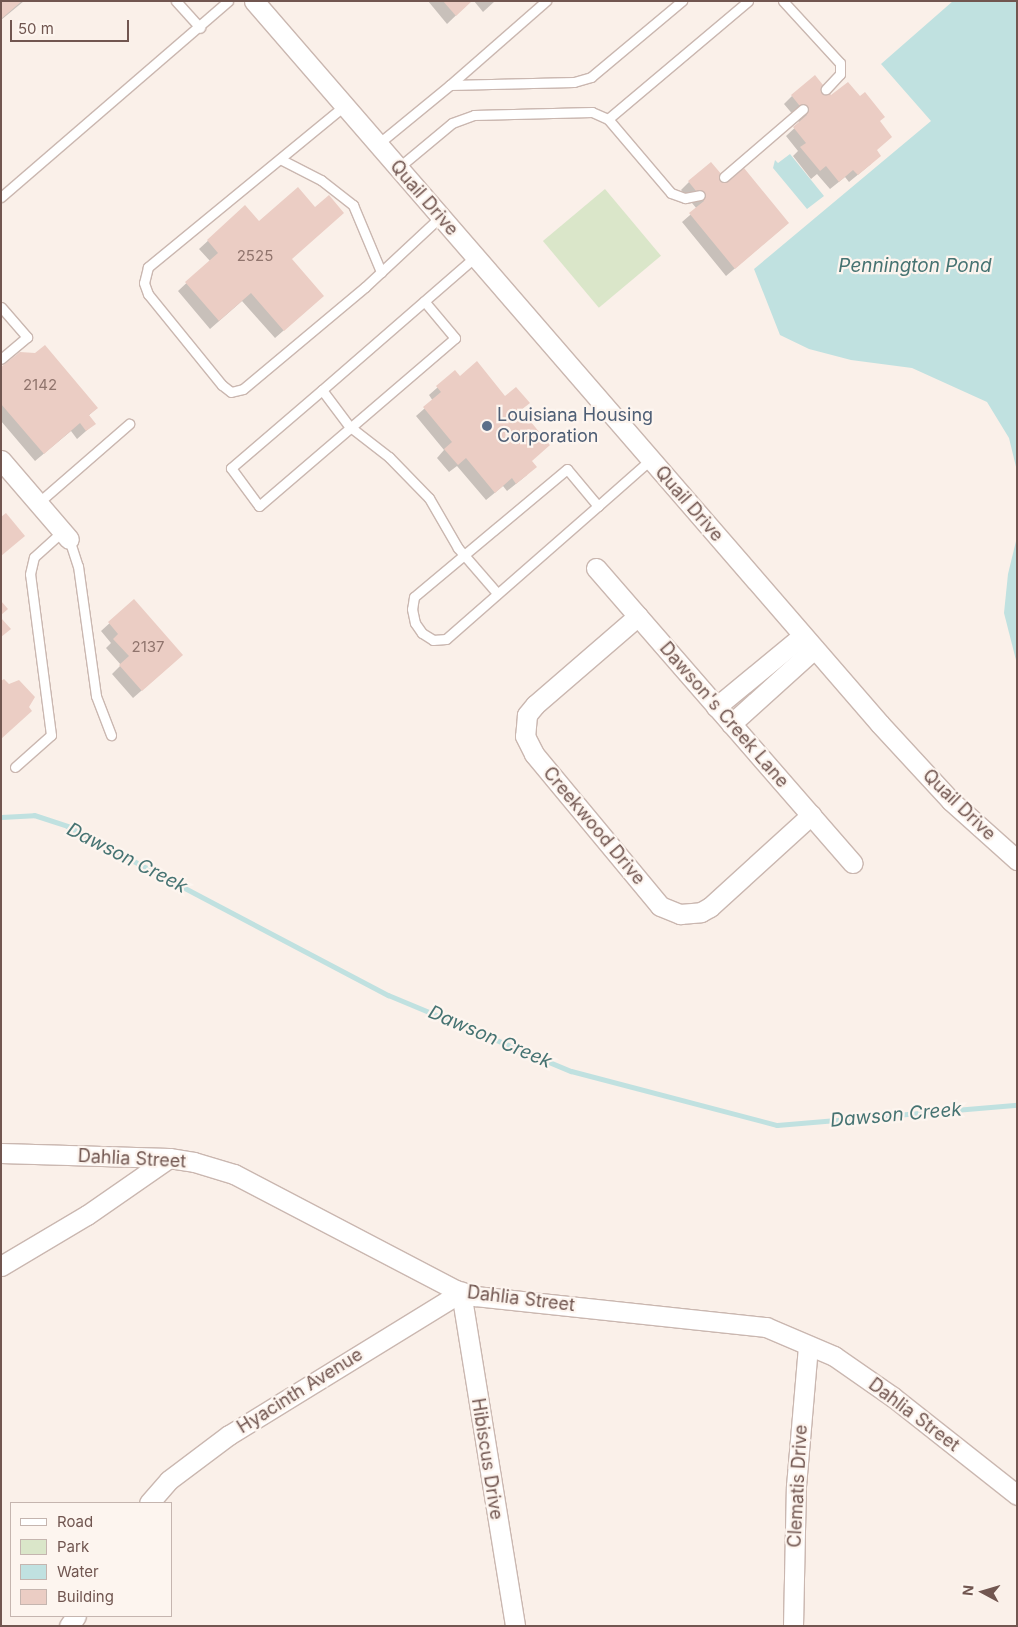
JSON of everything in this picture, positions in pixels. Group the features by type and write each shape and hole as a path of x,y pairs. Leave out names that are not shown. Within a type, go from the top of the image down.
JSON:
{"street":[{"name":"Quail Drive","path":"254,1 808,642 930,779 1017,860"},
{"path":"4,469 38,503 66,535"},
{"name":"Dawson's Creek Lane","path":"596,568 852,863"},
{"name":"Creekwood Drive","path":"638,616 535,705 524,724 525,736 540,761 660,906 680,914 701,912 710,907 810,815"},
{"path":"716,707 808,642"},
{"path":"731,724 808,642"},
{"name":"Dahlia Street","path":"1,1153 169,1158 234,1174 461,1292 766,1327 834,1356 893,1397 1017,1495"},
{"path":"1,1266 87,1215 169,1158"},
{"name":"Hyacinth Avenue","path":"150,1502 169,1480 229,1435 461,1292"},
{"name":"Hibiscus Drive","path":"461,1292 515,1626"},
{"name":"Clematis Drive","path":"793,1626 796,1486 808,1346"}],"lane":[{"path":"176,1 200,28"},
{"path":"1,197 200,28 228,1"},
{"path":"377,145 450,85 546,1"},
{"path":"450,85 584,81 682,1"},
{"path":"608,119 748,1"},
{"path":"783,1 840,63 840,74 826,90"},
{"path":"344,106 148,267 145,275 148,294 222,385 231,392 242,389 382,272 440,216"},
{"path":"724,177 803,109"},
{"path":"398,168 452,123 474,115 599,113 608,119 671,193 685,198 700,195"},
{"path":"280,159 344,196 364,225 382,272"},
{"path":"424,301 455,338 349,426 260,506 230,468 475,257"},
{"path":"1,308 27,337 1,359"},
{"path":"322,390 349,426 414,481 429,498 464,555 497,593"},
{"path":"38,503 129,424"},
{"path":"598,506 568,469 414,597 412,609 415,623 422,633 433,640 446,639 497,593 598,506 650,460"},
{"path":"15,767 51,735 30,574 34,557 66,535 78,566 96,696 111,735"}],"green space":[{"path":"605,189 661,256 599,308 543,241"}],"water":[{"name":"Pennington Pond","path":"953,1 1017,1 1017,471 1009,438 987,402 912,368 851,360 809,349 780,335 754,269 931,121 881,64"},
{"path":"790,154 824,196 807,209 773,168 775,160 778,163"},
{"path":"1017,537 1017,664 1004,613 1008,574"}],"building":[{"path":"1,1 22,1 1,19"},
{"path":"443,1 472,1 456,16"},
{"path":"815,75 831,95 848,82 860,96 865,92 885,117 880,121 892,137 877,150 881,156 858,175 853,170 839,182 826,166 820,171 800,147 806,143 793,127 807,115 791,95"},
{"path":"711,162 728,182 744,168 789,223 735,269 689,213 704,201 688,181"},
{"path":"298,187 315,207 329,195 344,213 292,259 324,296 284,331 251,293 219,321 185,282 218,253 207,240 245,205 259,221"},
{"path":"45,345 98,408 89,415 96,424 86,431 80,423 44,454 1,404 1,367 20,352 35,353"},
{"name":"Louisiana Housing Corporation","path":"477,361 505,396 516,387 530,403 521,410 550,445 532,461 537,467 516,484 512,478 495,493 466,458 458,465 444,449 452,442 423,407 441,392 436,386 455,370 460,376"},
{"path":"6,513 25,536 1,556 1,517"},
{"path":"134,599 183,655 142,691 119,665 129,656 113,639 118,634 108,622"},
{"path":"1,601 8,609 1,615"},
{"path":"1,618 11,629 1,637"},
{"path":"4,679 9,684 19,680 35,697 29,707 32,711 1,739 1,681"}],"waterway":[{"name":"Dawson Creek","path":"1,817 34,815 67,826 388,995 571,1071 777,1125 1017,1105"}],"place":[{"name":"Louisiana Housing Corporation","path":"487,426"}]}
